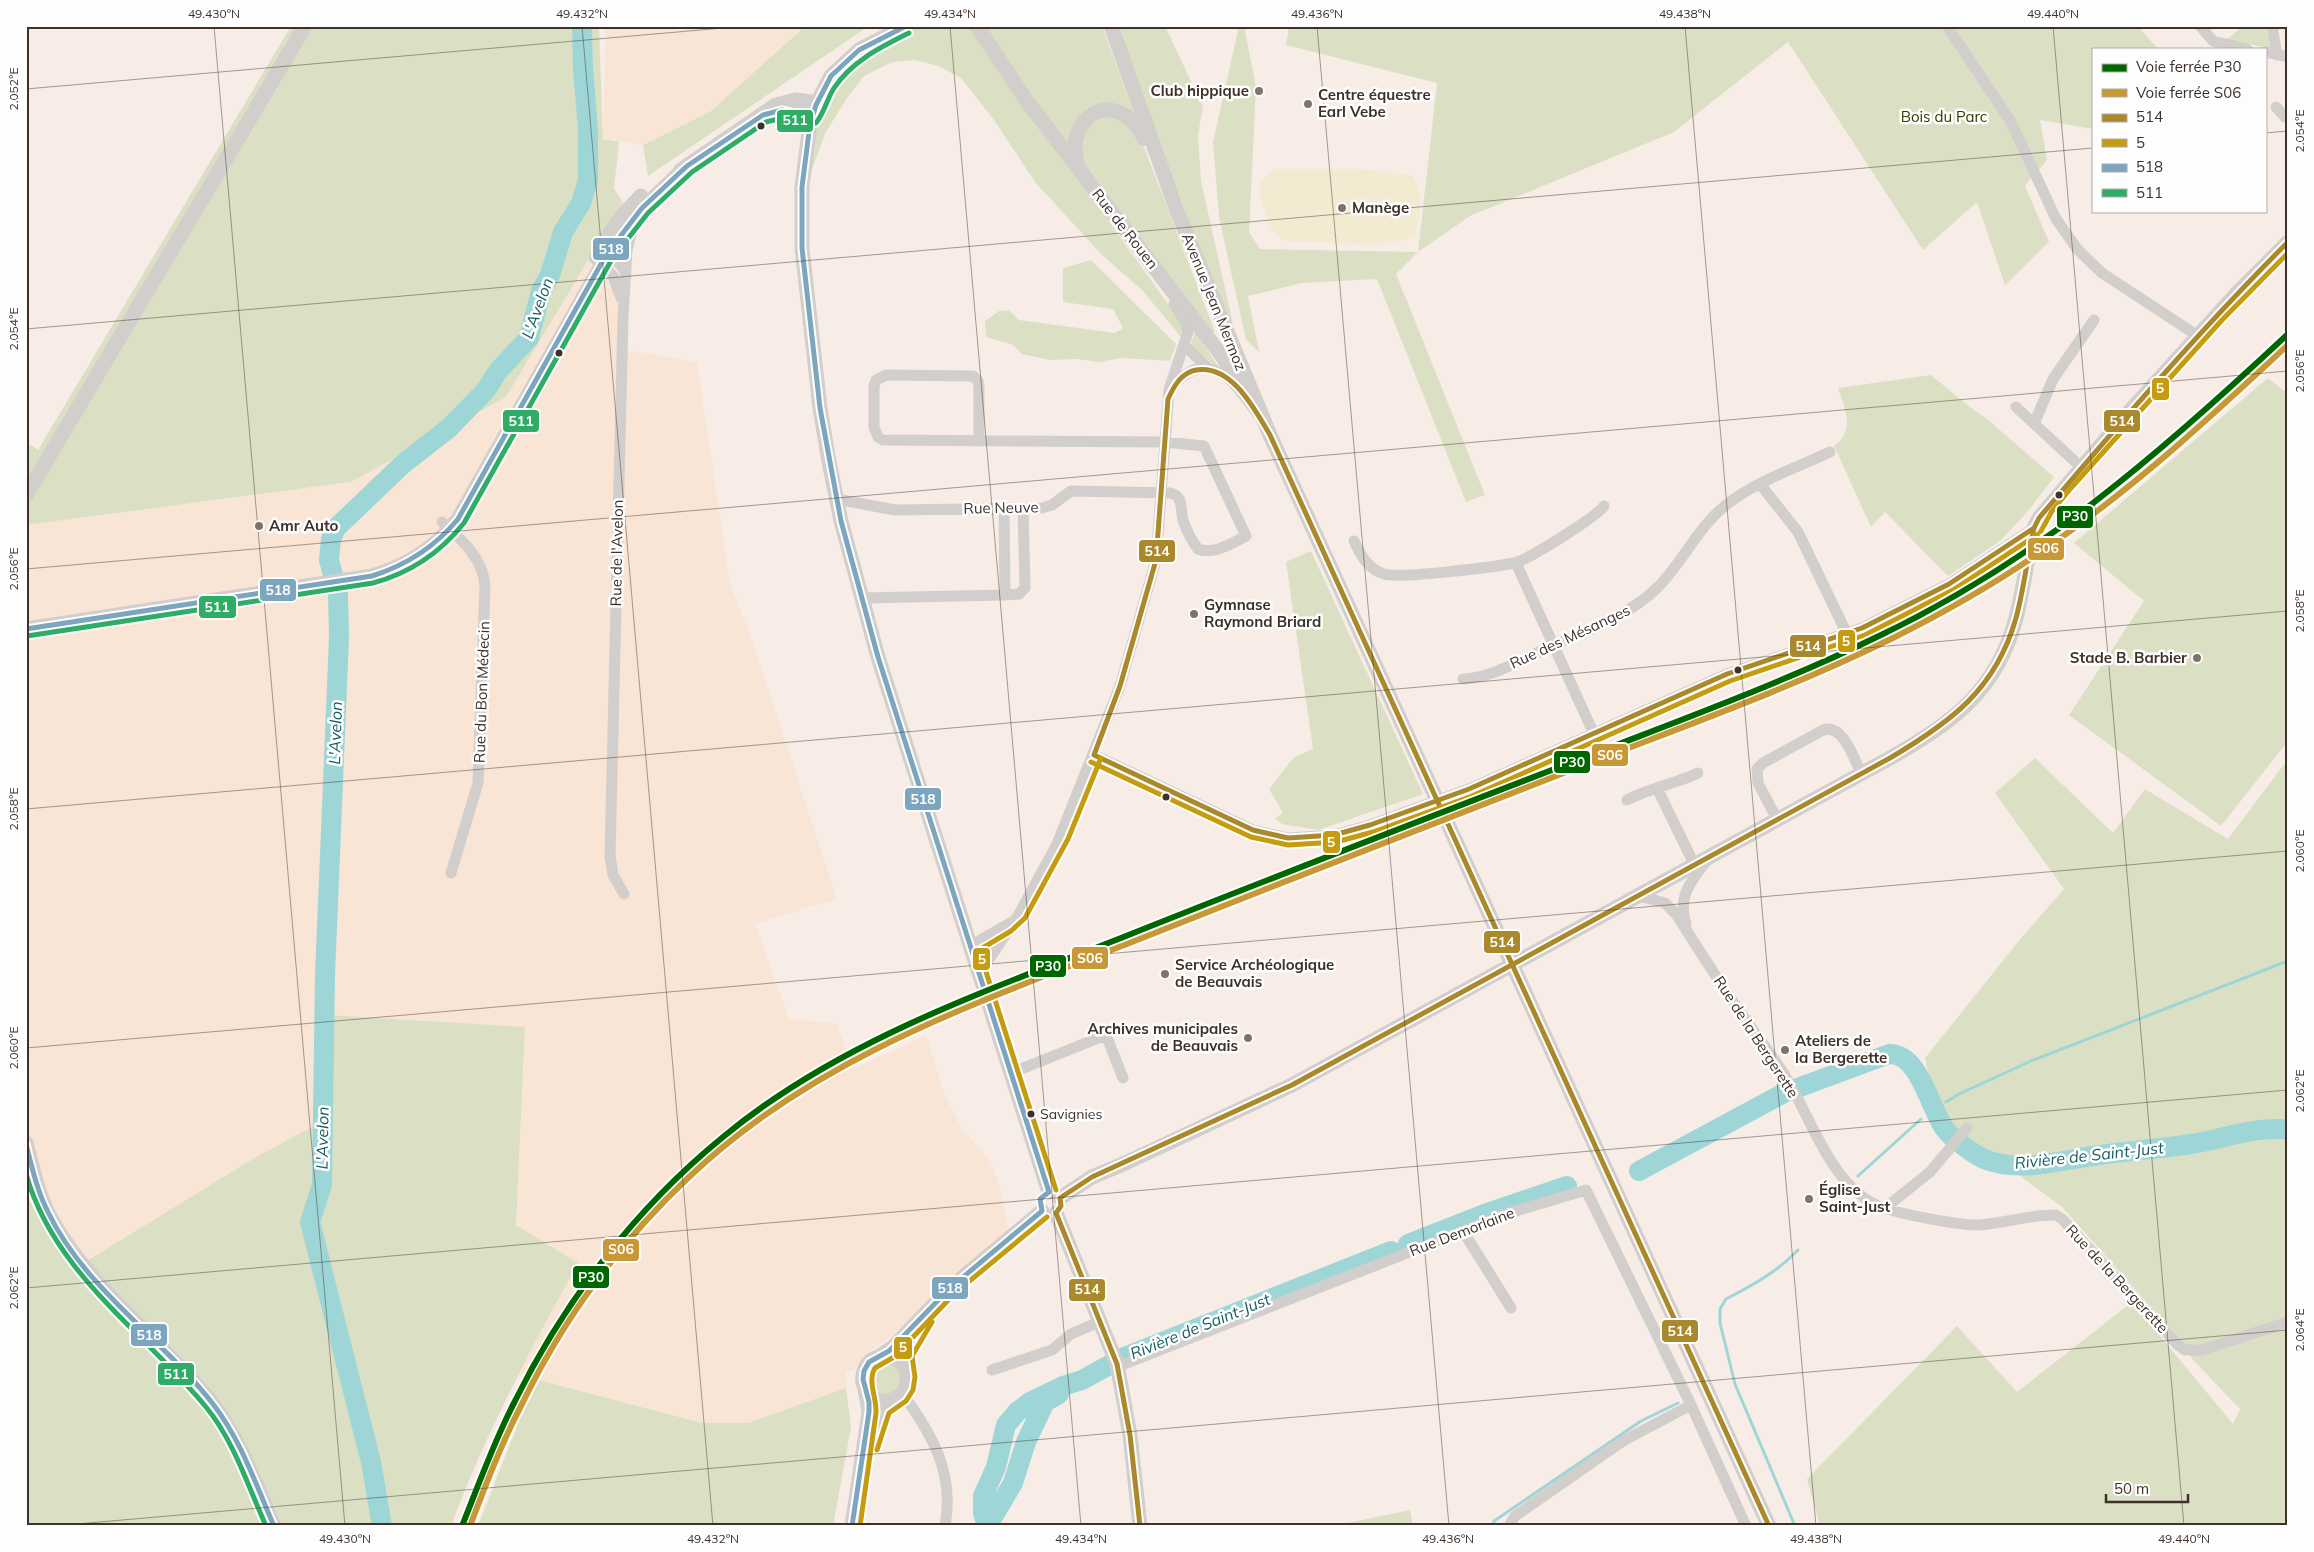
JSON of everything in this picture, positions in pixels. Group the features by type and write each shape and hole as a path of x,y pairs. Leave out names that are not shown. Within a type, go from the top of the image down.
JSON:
{"street":[{"path":"26,495 42,465 305,26"},
{"path":"880,26 848,52 832,76 814,110 802,187 802,248 823,432 836,499 878,657 1052,1203 1116,1362 1130,1435 1140,1526"},
{"path":"832,76 859,50 906,26"},
{"name":"Rue de Rouen","path":"976,26 1010,79 1222,356 1270,435"},
{"name":"Avenue Jean Mermoz","path":"1111,26 1164,177 1234,353 1769,1526"},
{"path":"1947,26 2011,122 2056,219 2078,250 2102,273 2198,336"},
{"path":"2200,26 2213,41 2243,48"},
{"path":"2272,26 2283,56"},
{"path":"2266,52 2283,56"},
{"path":"2276,107 2285,117 2288,115"},
{"path":"26,629 346,578 388,564 446,526 460,497 600,260 616,224 632,205 648,190 688,166 763,115 782,110 814,110"},
{"path":"1078,170 1074,147 1078,129 1091,115 1111,111 1127,115 1136,124 1164,177"},
{"path":"600,260 640,211 688,166"},
{"name":"Rue de l'Avelon","path":"624,894 613,875 610,856 622,317 628,244 640,211"},
{"path":"852,1526 869,1409 863,1379 864,1371 869,1362 892,1348 950,1288 1052,1203 1092,1177 1282,1091 1861,773 1937,730 1964,708 1988,680 2007,642 2016,617 2034,528 2045,509 2198,336 2288,242"},
{"path":"600,260 619,263 626,274"},
{"path":"600,260 617,283 622,305 622,317"},
{"path":"977,968 988,961 1015,919 1057,844 1094,756 1120,686 1153,571 1159,540 1164,442 1170,383 1188,335 1187,326 1158,271"},
{"path":"2034,424 2053,379 2094,320"},
{"path":"1184,345 1208,368 1227,378 1259,415"},
{"path":"1168,399 1175,384 1185,375 1208,368"},
{"path":"979,441 979,387 978,381 973,376 886,375 876,380 874,386 874,427 880,439 979,441 1164,442 1206,447 1246,536 1222,548 1198,549 1182,519 1182,507 1177,496 1173,493 1162,492"},
{"path":"2016,407 2082,467"},
{"name":"Rue des Mésanges","path":"1463,679 1483,677 1622,614 1644,600 1668,577 1702,530 1716,514 1734,499 1760,484 1830,452"},
{"path":"1760,484 1798,532 1847,634"},
{"name":"Rue Neuve","path":"836,499 895,510 1023,508 1048,507 1071,491 1162,492"},
{"path":"1354,541 1361,555 1370,566 1391,576 1516,563 1592,518 1604,506"},
{"path":"1004,508 1005,595"},
{"path":"862,598 1019,594 1025,588 1023,508"},
{"name":"Rue du Bon Médecin","path":"446,526 479,562 486,594 478,783 451,873"},
{"path":"1094,756 1243,826 1278,836 1310,838 1352,831 1493,779 1654,705 1727,674 1847,634 1943,587 2034,528"},
{"path":"1516,563 1594,734"},
{"path":"1777,819 1756,777 1756,769 1763,763 1823,730 1832,728 1839,733 1861,773"},
{"path":"1627,800 1641,792 1678,782 1698,773"},
{"path":"1657,788 1694,864"},
{"name":"Rue de la Bergerette","path":"1692,940 1683,912 1683,898 1691,881 1712,854"},
{"name":"Rue de la Bergerette","path":"1639,896 1658,900 1671,908 1789,1082 1818,1140 1844,1178 1864,1198 1885,1208 1964,1224 1977,1225 2056,1215 2069,1226 2178,1345 2186,1350 2202,1350 2288,1322"},
{"path":"970,946 1015,919"},
{"path":"1011,1073 1106,1035 1123,1078"},
{"path":"1885,1208 1930,1172 1961,1136"},
{"path":"26,1143 42,1197 58,1230 92,1274 217,1410 241,1448 273,1526"},
{"name":"Rue Demorlaine","path":"1116,1362 1187,1340 1520,1209 1586,1190 1691,1405"},
{"path":"1463,1231 1511,1308"},
{"path":"859,1485 881,1412 897,1397 908,1382 905,1352 934,1304"},
{"path":"992,1370 1052,1350 1071,1334 1101,1322"},
{"path":"878,1357 893,1357 900,1361 906,1369"},
{"path":"865,1389 876,1399 897,1397 924,1423 938,1452 947,1491 945,1526"},
{"path":"1509,1526 1515,1516 1611,1449 1691,1405 1746,1526"}],"shaded area":[{"path":"606,26 802,26 801,30 711,111 643,145 603,139"},
{"path":"623,202 627,350 697,362 730,584 749,631 837,899 755,924 789,1019 836,1023 855,1068 926,1035 944,1093 962,1129 990,1160 1000,1187 1009,1231 889,1338 866,1354 855,1369 846,1372 846,1388 748,1423 702,1423 518,1374 578,1263 516,1225 525,1027 329,1015 323,1121 256,1157 74,1268 26,1196 26,525 351,482 506,397"}],"green space":[{"path":"291,26 599,26 603,139 619,142 614,189 623,202 506,397 351,482 26,525 26,442 38,450"},
{"path":"802,26 869,26 648,176 643,145 711,111 801,30"},
{"path":"919,26 969,26 1183,325 1181,337 1142,290 1102,255 1035,182 994,120 961,78 938,66 915,60 892,62 864,76 847,98 826,132 809,176 819,122 827,101 838,82 852,66 870,52"},
{"path":"984,26 1102,26 1134,113 1120,107 1104,106 1069,146 1000,52"},
{"path":"1117,26 1165,26 1203,107 1198,135 1201,181 1233,324 1225,318"},
{"path":"1239,26 1244,26 1256,87 1249,232 1260,249 1418,252 1396,274 1485,495 1466,502 1377,279 1302,283 1248,296 1259,352 1246,340 1219,217 1213,142"},
{"name":"Bois du Parc","path":"1289,26 2138,26 2157,48 2092,48 2092,129 2040,120 2047,160 2025,186 2049,242 2005,285 1977,202 1923,250 1788,42 1674,132 1470,216 1418,252 1437,83 1286,45"},
{"path":"2243,26 2266,26 2270,48 2226,40"},
{"path":"1108,117 1121,118 1142,142 1215,332 1210,331 1084,165 1080,146 1083,134 1094,122"},
{"path":"1091,260 1176,344 1170,361 1122,358 1099,362 1076,359 1050,360 1022,354 1013,345 986,337 985,321 999,311 1009,310 1019,320 1115,333 1123,328 1113,309 1063,302 1063,268"},
{"path":"1195,332 1220,369 1190,346"},
{"path":"1931,375 1987,419 2054,477 2029,510 2000,541 1948,576 1885,512 1871,527 1834,446 1841,440 1847,426 1846,412 1838,388"},
{"name":"Stade B. Barbier","path":"2268,378 2288,394 2288,741 2221,826 2069,715 2144,601 2074,543"},
{"path":"1311,551 1423,794 1318,830 1282,824 1275,818 1283,813 1269,789 1294,757 1313,749 1286,562"},
{"path":"2035,758 2113,833 2145,789 2228,839 2288,759 2288,1526 1820,1526 1807,1479 1957,1326 2017,1392 2132,1302 2233,1424 2240,1409 2193,1360 2178,1337 2062,1207 1950,1124 1935,1102 1925,1058 2021,938 2064,889 1995,793"},
{"path":"329,1015 525,1027 516,1225 578,1263 526,1360 494,1425 451,1526 28,1526 26,1196 75,1268 256,1157 323,1121"},
{"path":"885,1362 896,1367 901,1378 896,1389 885,1394 874,1389 869,1378 874,1367"},
{"path":"539,1380 702,1423 748,1423 846,1388 851,1427 833,1526 478,1526 519,1421"},
{"path":"1410,1510 1413,1526 1333,1526"}],"sand":[{"name":"Manège","path":"1273,169 1360,169 1412,175 1421,193 1419,220 1415,237 1379,245 1284,241 1270,226 1260,196 1260,184"}],"waterway":[{"name":"L'Avelon","path":"382,1526 371,1462 310,1222 322,1185 325,975 339,638 338,594 329,560 331,539 336,528 403,464 449,428 486,390 498,371 529,338 541,291 550,275 563,232 581,203 588,180 588,129 583,69 582,26"},
{"path":"1946,1102 1959,1094 2031,1061 2288,961"},
{"name":"Rivière de Saint-Just","path":"1639,1171 1784,1093 1889,1054 1900,1056 1916,1072 1948,1132 1975,1154 1997,1163 2024,1166 2038,1165 2105,1154 2191,1144 2252,1131 2288,1129"},
{"path":"1858,1176 1921,1119"},
{"name":"Rivière de Saint-Just","path":"1408,1244 1487,1213 1567,1186"},
{"path":"1795,1526 1735,1384 1720,1323 1720,1309 1726,1299 1773,1271 1798,1250"},
{"name":"Rivière de Saint-Just","path":"987,1526 983,1513 983,1496 996,1467 1006,1425 1017,1412 1030,1402 1063,1386 1082,1380 1122,1358 1391,1251"},
{"path":"988,1525 1013,1483 1026,1442 1045,1402 1059,1394"},
{"path":"1493,1526 1494,1521 1641,1421 1678,1403"}],"rail line":[{"name":"P30","path":"462,1526 507,1416 556,1327 580,1292 632,1225 661,1194 723,1137 768,1103 816,1072 865,1045 968,998 1731,700 1844,653 1881,635 1939,605 1993,573 2046,538 2096,501 2193,421 2288,334"},
{"name":"S06","path":"470,1526 515,1417 557,1340 596,1282 640,1227 689,1177 737,1135 789,1099 842,1067 898,1038 955,1012 1744,703 1856,656 1893,638 1938,615 2003,577 2046,549 2095,513 2180,443 2288,345"}],"transit line":[{"name":"518","path":"852,1526 869,1412 869,1402 863,1379 864,1371 869,1362 889,1351 950,1288 1042,1211 1040,1199 1049,1192 878,657 841,521 820,408 802,248 802,187 810,124 816,105 831,76 859,50 906,26"},
{"name":"511","path":"27,636 373,583 412,568 434,553 464,523 612,259 648,213 692,172 766,122 782,118 811,124 816,123 834,88 849,70 878,49 909,33"},
{"name":"518","path":"26,629 372,576 385,572 420,554 440,538 458,519 606,255 642,208 687,166 763,115 782,110 812,117"},
{"name":"514","path":"1140,1526 1130,1435 1117,1364 1056,1213 1061,1206 1060,1198 1092,1177 1292,1085 1890,758 1933,731 1951,717 1983,684 1996,665 2007,643 2019,607 2034,528 2039,518 2192,343 2288,242"},
{"name":"5","path":"2041,531 2052,511 2071,488 2222,320 2288,253"},
{"name":"514","path":"1094,755 1120,686 1156,560 1168,399 1176,385 1186,374 1196,370 1209,370 1221,374 1241,391 1270,435 1769,1526"},
{"name":"514","path":"1094,755 1253,830 1288,838 1334,835 1370,825 1469,789 1727,674 1862,628 1949,584 2034,528"},
{"name":"5","path":"1091,762 1251,837 1288,845 1336,842 1373,832 1472,796 1730,681 1865,635 1953,590 2038,534"},
{"name":"5","path":"1056,1190 979,950 1011,931 1025,918 1068,839 1101,758"},
{"name":"518","path":"26,1144 41,1196 64,1240 103,1289 171,1357 213,1404 232,1432 274,1526"},
{"name":"511","path":"26,1174 39,1209 57,1241 79,1271 103,1299 181,1379 216,1420 233,1449 266,1526"},
{"name":"5","path":"860,1526 876,1413 872,1384 875,1368 894,1357 955,1293 1047,1217"},
{"name":"5","path":"877,1450 889,1413 906,1401 913,1390 915,1377 912,1356 932,1322"}],"place":[{"name":"Club hippique","path":"1259,91"},
{"name":"Centre équestre Earl Vebe","path":"1308,104"},
{"name":"Manège","path":"1342,208"},
{"name":"Amr Auto","path":"259,526"},
{"name":"Gymnase Raymond Briard","path":"1194,614"},
{"name":"Stade B. Barbier","path":"2197,658"},
{"name":"Service Archéologique de Beauvais","path":"1165,974"},
{"name":"Archives municipales de Beauvais","path":"1248,1038"},
{"name":"Ateliers de la Bergerette","path":"1785,1050"},
{"name":"Savignies","path":"1031,1114"},
{"name":"Église Saint-Just","path":"1809,1199"}]}
